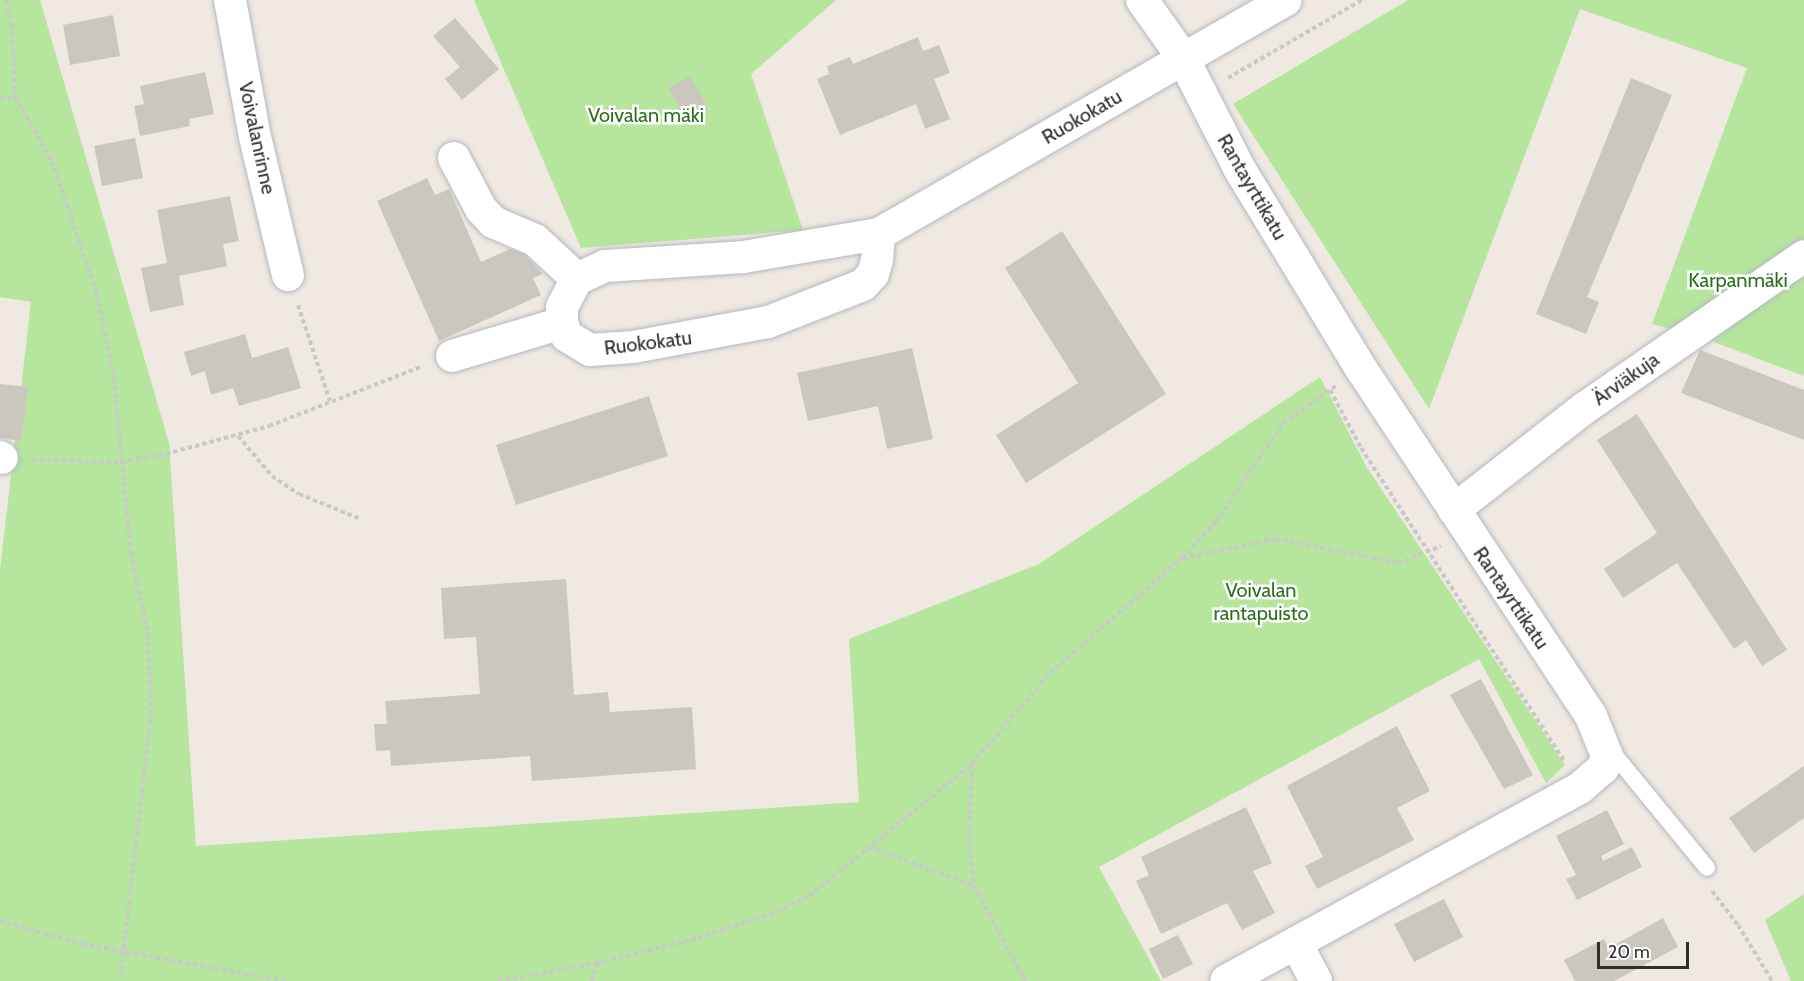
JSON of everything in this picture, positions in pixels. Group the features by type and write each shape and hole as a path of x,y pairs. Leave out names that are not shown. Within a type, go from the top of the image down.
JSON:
{"street":[{"name":"Voivalanrinne","path":"230,0 255,137 288,275"},
{"name":"Rantayrttikatu","path":"1142,0 1183,58 1239,168 1362,370 1591,716 1604,742"},
{"name":"Ruokokatu","path":"577,279 605,266 743,257 879,234 1286,0"},
{"path":"452,356 562,323 562,307 577,279 535,240 493,222 481,209 454,158"},
{"name":"Ruokokatu","path":"562,323 567,336 590,350 633,347 758,325 863,285 875,267 879,234"},
{"name":"Ärviäkuja","path":"1460,520 1586,407 1804,256"},
{"path":"1226,981 1580,788 1603,768 1606,756 1604,742"},
{"path":"1296,943 1316,981"}],"lane":[{"path":"1604,742 1707,868"}],"path":[{"path":"6,0 12,25 15,97 52,161 86,258 114,378 126,521 152,672 147,762 120,981"},
{"path":"1201,94 1362,0"},
{"path":"0,99 15,97"},
{"path":"288,275 330,401"},
{"path":"1,457 121,462 238,436 452,356"},
{"path":"498,981 597,963 698,938 777,912 809,896 972,764 1050,673 1182,558 1231,504 1269,439 1299,409 1362,370"},
{"path":"1330,390 1361,448 1580,788"},
{"path":"238,436 281,482 299,494 358,519"},
{"path":"1182,558 1276,540 1398,564 1429,553 1460,520"},
{"path":"972,764 969,840 974,886 1025,981"},
{"path":"869,847 974,886"},
{"path":"0,921 124,951 286,981"},
{"path":"592,981 597,963"}],"green space":[{"name":"Voivalan rantapuisto","path":"0,0 40,0 169,443 196,846 859,802 849,639 1039,564 1320,377 1366,466 1565,765 1546,783 1479,659 1099,867 1161,981 0,981 0,570 31,302 0,297"},
{"name":"Voivalan mäki","path":"474,0 836,0 751,74 803,230 581,248"},
{"name":"Karpanmäki","path":"1408,0 1804,0 1804,376 1701,337 1652,324 1747,68 1580,9 1429,409 1233,104"},
{"path":"1804,894 1804,981 1791,981 1765,920"}],"building":[{"path":"113,15 120,56 70,65 63,25"},
{"path":"455,18 499,69 462,100 445,79 460,67 433,36"},
{"path":"918,37 923,51 939,45 950,73 934,79 950,119 925,129 916,104 840,135 817,79 829,74 827,66 850,57 853,64"},
{"path":"205,72 214,114 189,119 190,126 140,136 134,106 144,104 140,86"},
{"path":"690,76 708,108 687,120 668,88"},
{"path":"1631,78 1672,95 1587,297 1599,302 1586,334 1536,314"},
{"path":"135,138 143,178 102,186 94,146"},
{"path":"427,178 435,195 449,189 481,262 510,249 525,255 543,274 533,278 541,295 439,341 377,201"},
{"path":"230,196 239,241 223,244 227,266 179,276 184,305 150,312 141,268 167,263 157,210"},
{"path":"1062,231 1166,394 1026,483 996,435 1078,383 1005,268"},
{"path":"245,334 252,358 288,347 301,388 239,406 233,388 211,395 205,371 191,376 184,352"},
{"path":"912,348 933,439 887,449 878,406 808,421 797,373"},
{"path":"1700,350 1804,390 1804,440 1681,393"},
{"path":"0,384 28,387 21,441 0,438"},
{"path":"649,396 668,456 516,505 496,445"},
{"path":"1637,414 1787,650 1762,666 1746,640 1734,649 1677,563 1623,598 1604,569 1657,533 1597,440"},
{"path":"566,579 574,695 608,692 610,712 692,707 696,769 532,781 530,756 391,766 390,750 376,751 374,724 387,724 385,701 480,694 476,637 444,639 441,588"},
{"path":"1481,679 1533,775 1504,789 1450,695"},
{"path":"1397,726 1430,791 1397,808 1414,840 1317,889 1305,866 1323,857 1287,786"},
{"path":"1804,766 1804,818 1754,853 1729,818"},
{"path":"1246,807 1272,863 1253,871 1275,913 1242,930 1227,903 1161,934 1136,881 1149,875 1141,857"},
{"path":"1607,810 1624,844 1601,856 1603,861 1632,847 1642,867 1577,900 1566,879 1576,875 1556,836"},
{"path":"1444,899 1463,937 1414,962 1394,924"},
{"path":"1663,918 1678,947 1614,981 1575,981 1564,960 1604,939 1609,948"},
{"path":"1178,935 1193,964 1163,979 1149,949"}]}
